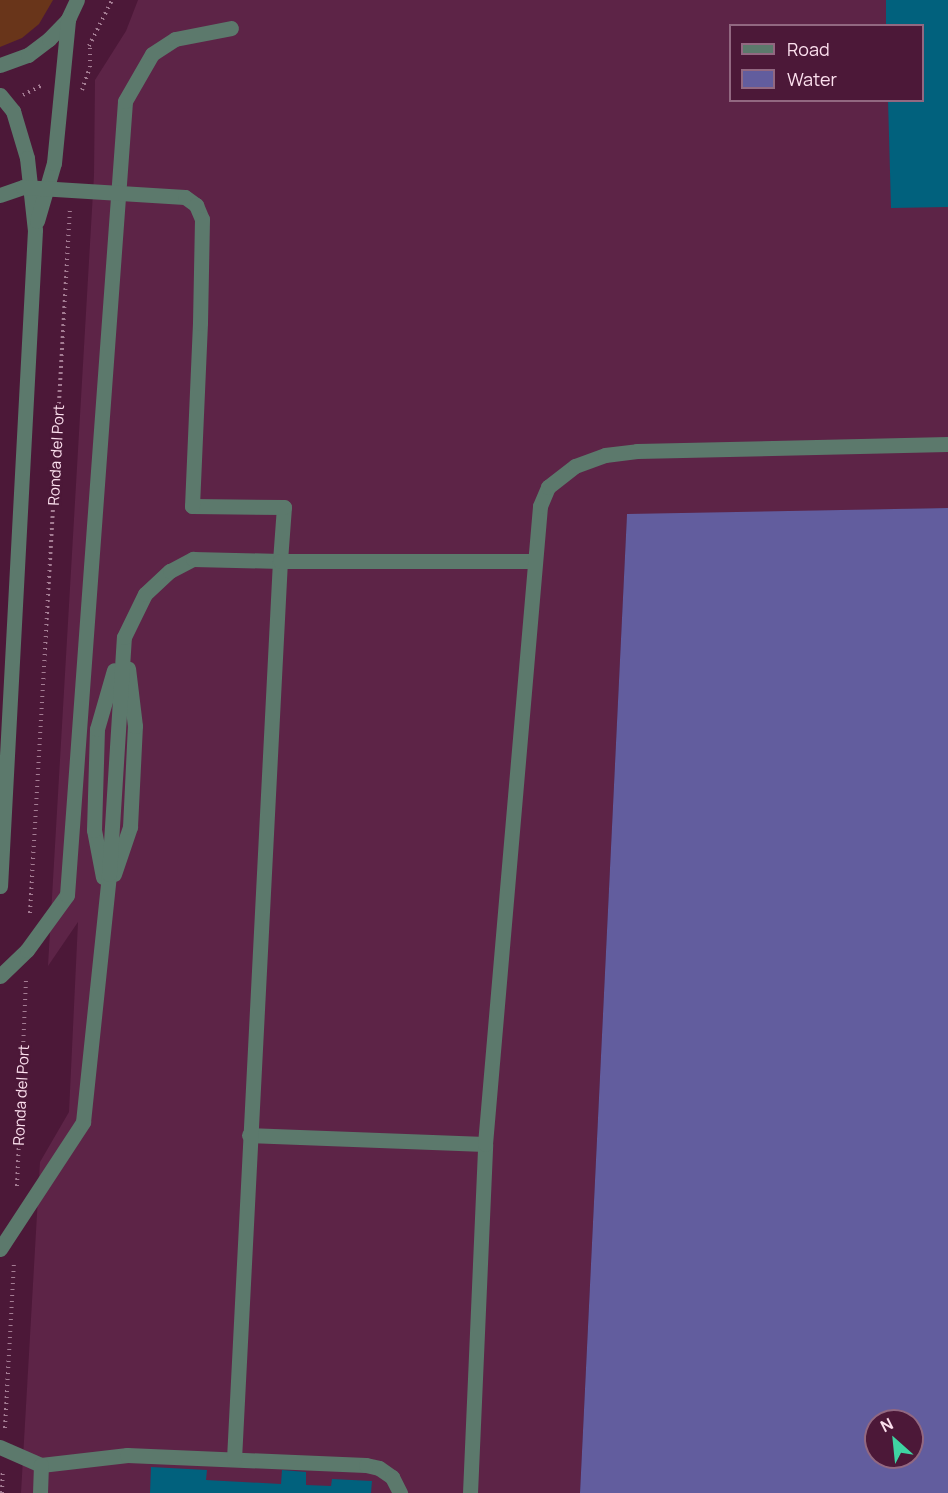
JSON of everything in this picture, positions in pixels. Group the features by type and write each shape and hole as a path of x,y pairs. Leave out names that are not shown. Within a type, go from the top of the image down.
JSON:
{"street":[{"path":"0,65 28,55 68,19 78,0"},
{"path":"35,230 54,163 65,75 68,19"},
{"path":"0,976 27,950 68,895 125,101 152,54 175,39 231,28"},
{"path":"0,886 35,230 27,158 4,98"},
{"path":"0,195 23,187 185,197 196,205 202,219 192,506 284,507 249,1136 234,1459"},
{"path":"470,1493 484,1144 540,506 548,487 575,466 605,455 948,444"},
{"path":"0,1249 83,1122 106,897 124,637 145,594 170,571 193,559 536,561"},
{"path":"249,1136 484,1144"},
{"path":"0,1447 41,1465 127,1455 379,1468 392,1477 400,1493"},
{"path":"40,1493 41,1465"}],"path":[{"path":"81,93 90,67 90,44 112,0"},
{"path":"4,98 65,75"},
{"name":"Ronda del Port","path":"29,916 71,200"},
{"name":"Ronda del Port","path":"16,1196 26,994"},
{"path":"5,1423 14,1265"},
{"path":"2,1493 3,1465"}],"shaded area":[{"path":"0,0 53,0 39,24 22,38 0,47"},
{"path":"138,0 948,0 948,508 627,515 580,1493 21,1493 40,1162 69,1112 78,922 48,966 94,175 95,80 126,31"}],"water":[{"path":"948,508 948,1493 580,1493 627,514"}],"building":[{"path":"886,0 948,0 948,207 891,208 888,102 924,102 924,24 886,24"},
{"path":"151,1467 207,1470 206,1480 281,1484 282,1470 306,1472 306,1485 331,1486 332,1479 372,1481 371,1493 150,1493"}]}
